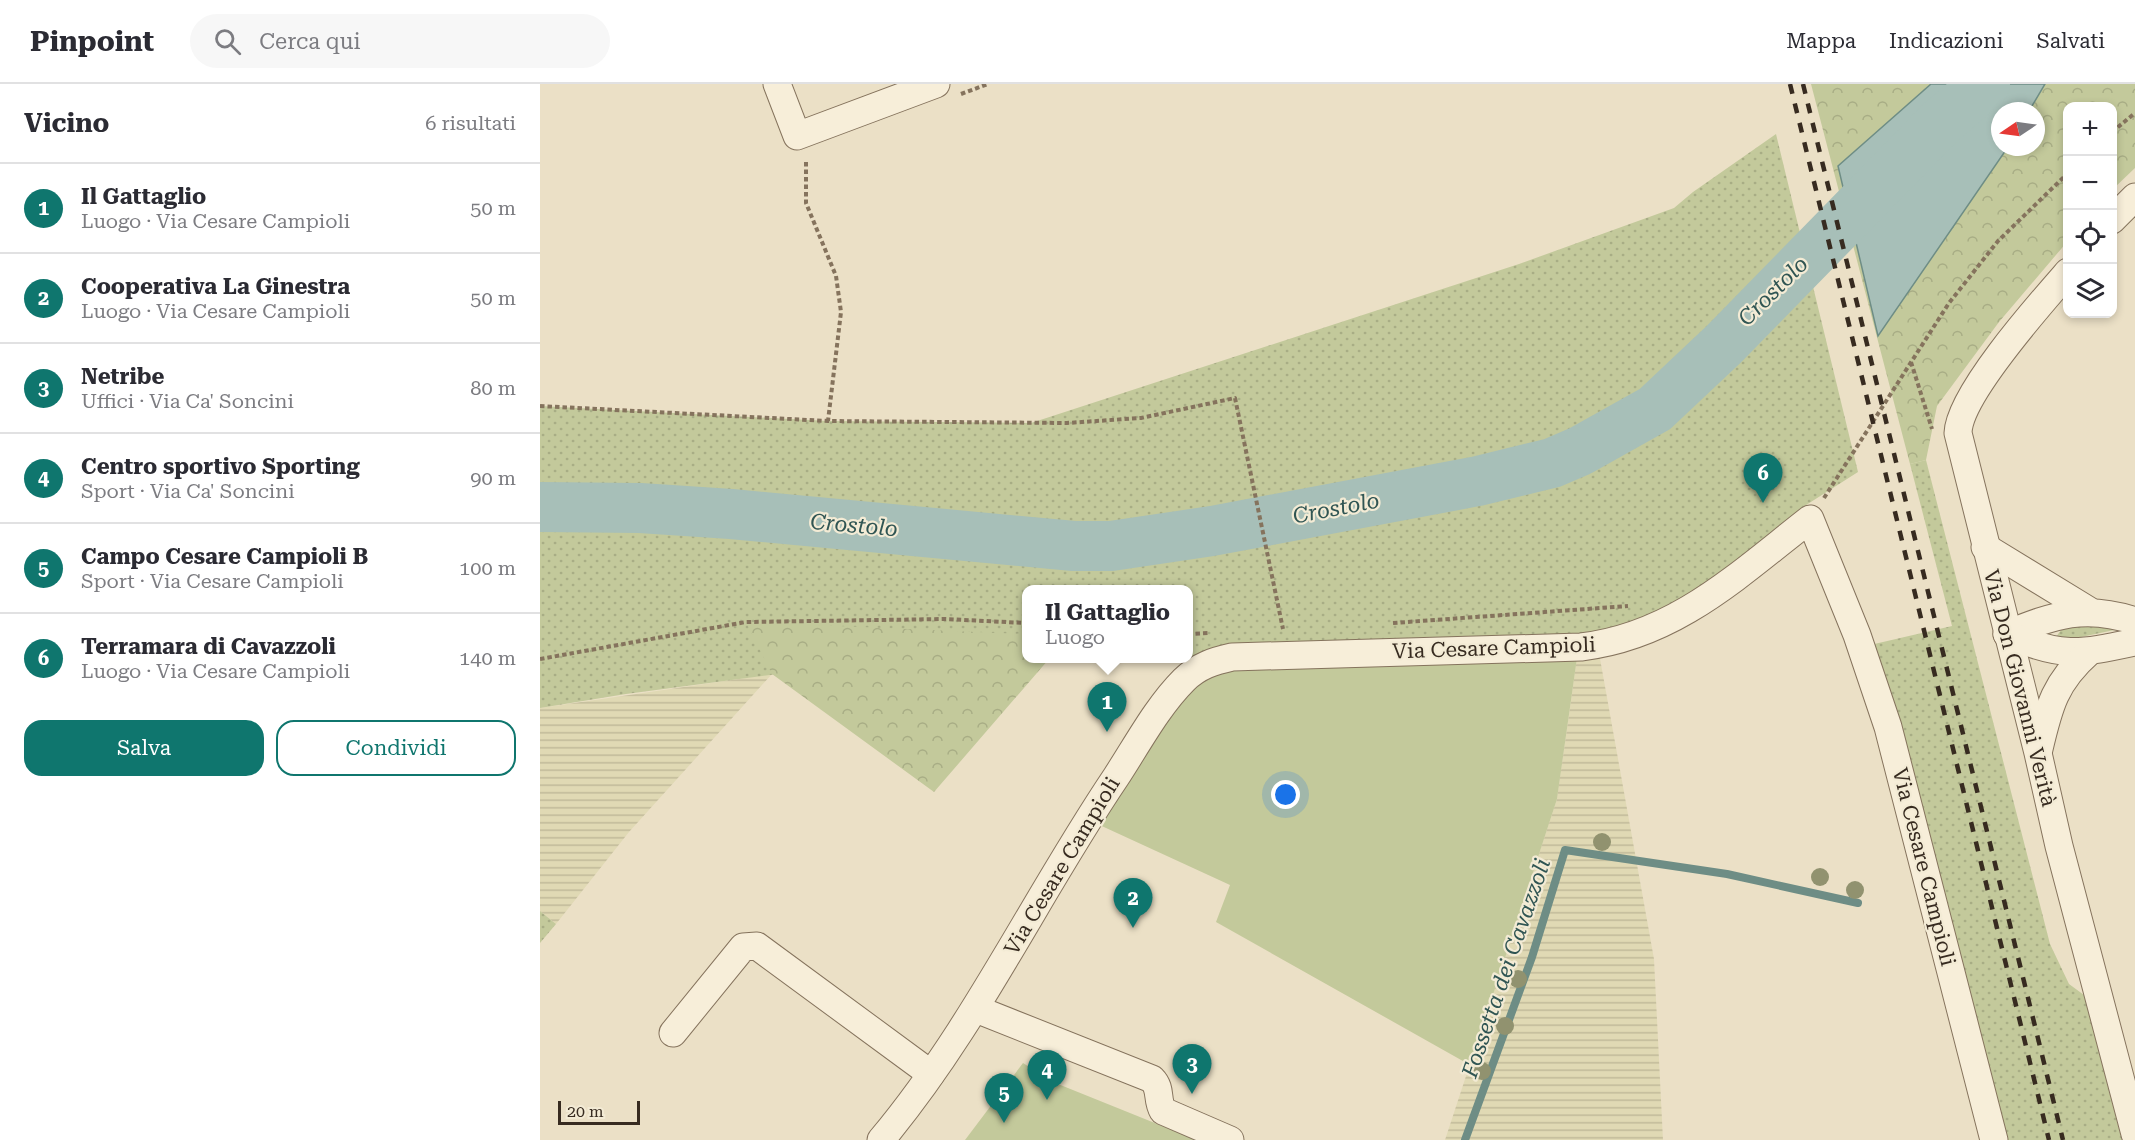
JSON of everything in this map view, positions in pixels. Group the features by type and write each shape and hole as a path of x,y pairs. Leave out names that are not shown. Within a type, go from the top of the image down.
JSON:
{"street":[{"path":"777,84 797,136 936,84"},
{"path":"2117,215 2135,197"},
{"name":"Via Don Giovanni Verità","path":"2063,277 2029,316 1965,404 1958,424 1960,446 1984,547 2038,753 2059,846 2135,1134"},
{"name":"Via Cesare Campioli","path":"880,1140 931,1074 976,1009 1088,819 1174,690 1203,666 1232,657 1581,647 1611,643 1646,633 1682,614 1726,585 1810,519 1857,635 1888,727 1994,1140"},
{"path":"1984,547 2088,610 2135,621"},
{"path":"2007,634 2045,620 2088,610"},
{"path":"2007,634 2055,652 2089,652 2135,642"},
{"path":"2038,753 2055,694 2069,670 2089,652"},
{"path":"673,1032 742,947 757,946 931,1074"},
{"path":"976,1009 1152,1079 1160,1090 1158,1103 1162,1111 1230,1140"}],"path":[{"path":"2117,128 2135,113"},
{"path":"807,165 806,203 836,276 841,312 828,421"},
{"path":"1810,519 1949,303 1998,241 2063,177"},
{"path":"1911,362 1930,428 1960,446"},
{"path":"540,406 828,421 1067,423 1141,418 1235,398 1283,630 1295,629"},
{"path":"1387,623 1630,606"},
{"path":"540,659 746,622 946,619 1022,623"}],"shaded area":[{"path":"1599,653 1654,959 1663,1140 1445,1140 1557,799 1577,658"},
{"path":"772,674 629,832 556,924 540,911 540,708"}],"green space":[{"path":"1811,84 1931,84 1838,166 1878,335 2002,156 2045,156 2045,102 2034,102 2045,84 2135,84 2135,168 2117,185 2117,102 2063,102 2063,247 1999,322 1937,406 1926,460 1910,464"},
{"path":"1776,134 1858,472 1803,507 1717,580 1618,635 1200,661 1193,660 1193,585 1022,585 1022,642 626,694 540,708 540,406 828,421 1031,423 1519,264 1674,208"},
{"path":"1926,460 2050,944 2069,984 2084,995 2122,1140 2000,1140 1870,645 1952,626 1910,464"},
{"path":"746,622 1022,634 1022,663 1046,663 934,792 772,674"},
{"path":"2079,623 2119,629 2067,640 2056,637 2061,630"},
{"path":"1577,658 1557,799 1470,1065 1216,922 1230,885 1093,822 1180,695 1216,671"},
{"path":"540,911 556,924 540,943"},
{"path":"1023,1063 1053,1082 1197,1140 965,1140"}],"water":[{"path":"1931,84 2045,84 2034,102 1991,102 1991,156 2002,156 1878,336 1838,166"}],"waterway":[{"name":"Crostolo","path":"540,507 640,508 731,514 1074,546 1111,546 1212,531 1478,481 1552,463 1580,451 1655,409 1724,344 1940,123 1985,84"},
{"name":"Fossetta dei Cavazzoli","path":"1465,1140 1532,957 1565,850 1727,874 1858,903"}],"railway":[{"path":"1790,84 2049,1140"},
{"path":"1803,84 2063,1140"}],"place":[{"name":"Terramara di Cavazzoli","path":"1763,503"},
{"name":"Il Gattaglio","path":"1107,732"},
{"name":"Cooperativa La Ginestra","path":"1133,928"},
{"name":"Netribe","path":"1192,1094"},
{"name":"Centro sportivo Sporting","path":"1047,1100"},
{"name":"Campo Cesare Campioli B","path":"1004,1123"}]}
